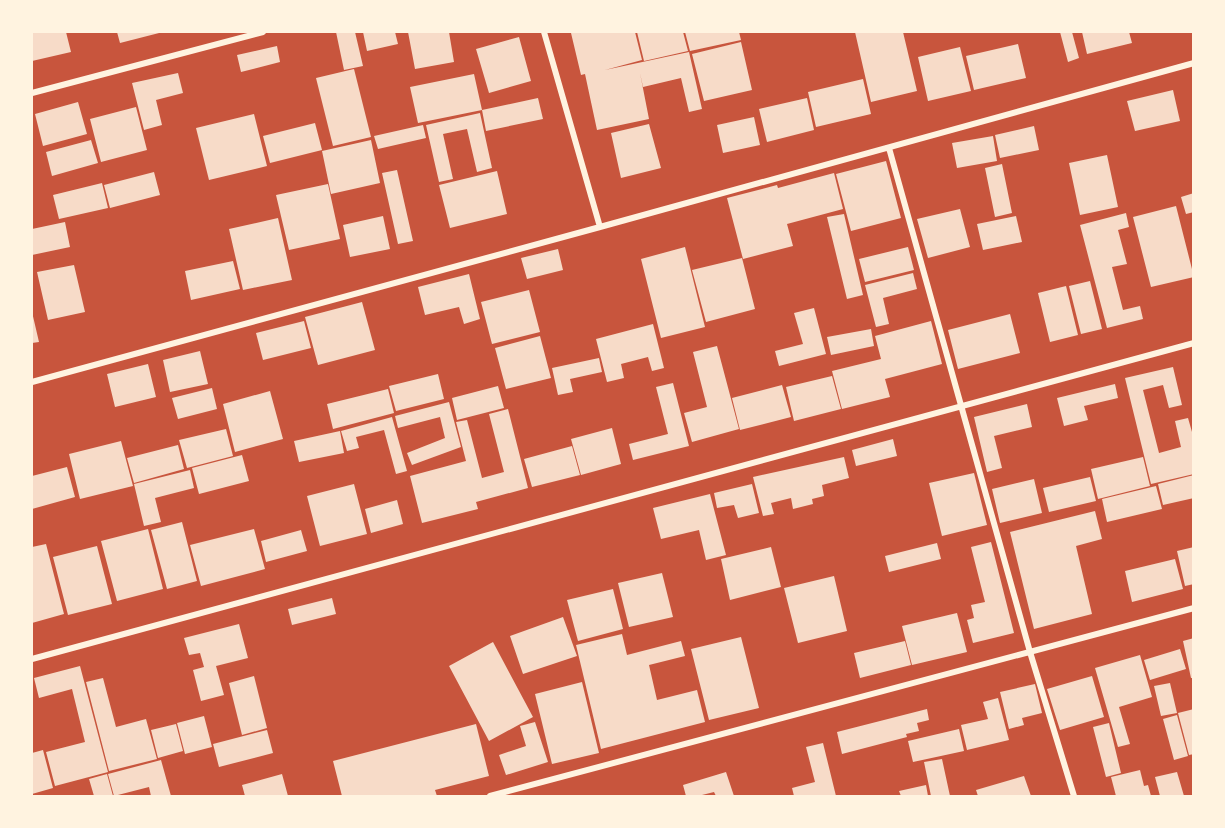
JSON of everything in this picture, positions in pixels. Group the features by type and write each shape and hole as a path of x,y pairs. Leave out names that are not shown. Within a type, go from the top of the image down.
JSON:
{"street":[{"path":"32,93 263,32"},
{"path":"544,32 600,227"},
{"path":"32,382 1194,63"},
{"path":"890,147 1030,652 1074,796"},
{"path":"32,659 1194,343"},
{"path":"490,796 1194,608"}],"building":[{"path":"32,32 66,32 71,52 32,61"},
{"path":"117,32 163,32 120,43"},
{"path":"336,32 355,32 363,66 344,70"},
{"path":"363,32 395,32 398,44 367,51"},
{"path":"408,32 449,32 454,62 415,69"},
{"path":"635,32 642,60 605,70 689,52 702,109 689,112 681,78 643,87 640,73 649,119 597,130 585,74 581,75 571,33"},
{"path":"637,32 683,32 688,51 644,61"},
{"path":"685,32 739,32 741,40 690,51"},
{"path":"855,32 903,32 917,91 871,102"},
{"path":"1060,32 1072,32 1079,58 1068,62"},
{"path":"1082,32 1129,32 1132,43 1087,54"},
{"path":"519,37 531,81 489,93 476,49"},
{"path":"741,42 752,90 704,101 692,54"},
{"path":"1018,44 1026,78 974,90 966,56"},
{"path":"277,46 280,62 241,72 237,55"},
{"path":"960,47 971,91 928,101 918,57"},
{"path":"354,69 371,137 333,146 316,78"},
{"path":"178,73 183,93 156,100 162,125 144,130 132,83"},
{"path":"474,74 482,110 418,123 410,87"},
{"path":"863,79 871,114 816,127 808,92"},
{"path":"1173,90 1180,121 1135,131 1127,101"},
{"path":"538,98 543,119 486,131 482,110"},
{"path":"807,98 814,130 767,142 759,109"},
{"path":"78,102 87,134 43,146 35,114"},
{"path":"136,107 147,150 101,162 90,119"},
{"path":"480,113 492,168 477,172 467,129 443,134 453,179 439,182 426,125"},
{"path":"254,114 267,166 209,180 196,128"},
{"path":"754,117 760,145 723,153 717,125"},
{"path":"315,123 322,150 270,163 263,136"},
{"path":"649,124 661,168 621,178 611,133"},
{"path":"423,125 426,138 378,149 374,136"},
{"path":"1034,126 1039,150 1000,158 995,135"},
{"path":"993,136 997,161 957,168 952,143"},
{"path":"91,140 98,163 52,176 46,152"},
{"path":"371,140 380,183 331,194 322,151"},
{"path":"1107,155 1118,207 1080,215 1069,163"},
{"path":"886,161 901,218 851,231 836,174"},
{"path":"1002,164 1012,213 995,217 985,168"},
{"path":"397,170 413,241 398,244 382,173"},
{"path":"497,171 507,214 450,228 439,185"},
{"path":"154,172 160,195 110,208 104,185"},
{"path":"834,173 843,209 787,224 793,246 743,259 727,198 777,185 778,188"},
{"path":"102,183 108,208 59,219 53,195"},
{"path":"328,184 340,239 289,250 276,195"},
{"path":"1194,193 1194,212 1186,214 1181,197"},
{"path":"1176,206 1194,277 1151,287 1133,217"},
{"path":"960,209 970,247 928,258 917,219"},
{"path":"1126,213 1129,227 1118,230 1127,264 1112,267 1123,310 1140,306 1143,319 1107,328 1080,225"},
{"path":"844,214 863,295 847,299 827,217"},
{"path":"383,216 390,249 350,257 343,225"},
{"path":"1016,216 1022,242 983,250 977,224"},
{"path":"278,218 292,280 243,290 229,229"},
{"path":"65,222 70,247 32,255 32,229"},
{"path":"685,247 705,327 661,338 641,259"},
{"path":"908,247 914,270 865,282 859,259"},
{"path":"558,249 563,270 527,279 521,258"},
{"path":"742,258 755,309 706,322 692,270"},
{"path":"233,261 240,289 191,300 185,271"},
{"path":"74,265 85,312 48,320 37,272"},
{"path":"913,273 917,289 883,298 889,324 876,327 865,285"},
{"path":"469,274 480,319 464,324 459,307 425,315 418,287"},
{"path":"1090,281 1102,329 1081,334 1069,286"},
{"path":"1066,286 1078,335 1050,342 1038,293"},
{"path":"529,290 540,332 492,344 481,302"},
{"path":"362,302 375,350 318,365 305,317"},
{"path":"814,308 826,354 779,366 775,351 803,344 794,313"},
{"path":"32,312 39,342 32,343"},
{"path":"1010,314 1020,353 958,369 948,330"},
{"path":"304,321 311,348 263,360 256,333"},
{"path":"931,321 942,364 885,379 890,397 842,409 832,371 881,359 875,336"},
{"path":"653,324 664,368 652,371 648,357 621,364 624,378 607,382 596,339"},
{"path":"871,329 874,346 831,355 827,337"},
{"path":"540,336 551,378 506,389 495,348"},
{"path":"717,346 739,429 692,442 684,413 707,407 693,352"},
{"path":"200,351 208,384 170,392 163,360"},
{"path":"599,358 602,372 570,379 573,392 558,395 552,368"},
{"path":"148,364 156,397 115,407 107,374"},
{"path":"1173,367 1182,405 1169,408 1163,385 1143,390 1159,453 1181,447 1175,421 1188,418 1194,439 1194,474 1151,484 1125,378"},
{"path":"438,374 444,399 396,411 389,386"},
{"path":"832,376 841,409 794,421 786,387"},
{"path":"673,383 689,446 633,460 629,444 668,434 656,387"},
{"path":"1115,384 1118,398 1084,406 1088,420 1064,426 1057,398"},
{"path":"782,385 791,417 740,430 732,398"},
{"path":"498,386 504,408 457,420 452,398"},
{"path":"212,388 217,409 178,419 172,398"},
{"path":"388,389 394,413 333,429 327,404"},
{"path":"270,391 283,439 235,452 223,404"},
{"path":"449,402 461,447 412,465 407,453 445,438 440,417 398,428 395,416"},
{"path":"1027,404 1032,427 994,436 1002,468 987,472 974,417"},
{"path":"508,409 528,488 476,502 478,509 422,523 410,476 466,461 456,422 467,420 482,478 504,472 489,414"},
{"path":"392,417 407,471 396,474 384,430 356,437 359,448 347,451 341,431"},
{"path":"612,428 621,464 581,475 571,439"},
{"path":"226,429 233,456 187,468 179,440"},
{"path":"340,431 344,453 299,462 294,441"},
{"path":"893,439 897,456 856,466 852,450"},
{"path":"121,441 133,486 80,499 69,454"},
{"path":"178,445 184,469 134,483 127,458"},
{"path":"572,446 580,475 532,487 524,459"},
{"path":"242,455 249,481 199,494 192,468"},
{"path":"844,457 849,478 822,485 824,496 812,499 813,504 793,509 791,498 771,503 774,514 763,516 753,477"},
{"path":"1143,457 1150,486 1098,499 1091,469"},
{"path":"67,467 75,497 32,509 32,476"},
{"path":"190,470 194,488 155,498 161,522 144,526 134,484"},
{"path":"974,473 987,525 942,536 929,483"},
{"path":"1194,475 1194,498 1163,505 1158,484"},
{"path":"1090,477 1096,501 1049,512 1043,488"},
{"path":"1034,479 1042,513 1000,523 992,489"},
{"path":"354,484 367,534 320,546 307,496"},
{"path":"752,484 759,513 738,518 734,505 717,508 714,493"},
{"path":"1156,486 1162,509 1107,522 1102,499"},
{"path":"710,494 726,555 706,560 699,530 661,539 653,508"},
{"path":"397,500 403,524 371,533 365,509"},
{"path":"1095,511 1102,539 1076,546 1092,614 1034,629 1010,532"},
{"path":"182,522 197,581 167,589 151,530"},
{"path":"148,529 163,589 117,601 101,541"},
{"path":"254,529 265,569 201,586 190,545"},
{"path":"301,530 307,551 266,562 261,541"},
{"path":"991,542 1014,633 973,643 967,620 974,618 971,605 985,602 971,547"},
{"path":"937,543 941,559 889,572 885,556"},
{"path":"46,544 64,614 32,623 32,547"},
{"path":"97,546 112,604 68,615 53,557"},
{"path":"771,547 781,587 730,600 721,559"},
{"path":"1194,547 1194,584 1185,586 1177,551"},
{"path":"1175,559 1183,589 1132,602 1125,571"},
{"path":"662,573 673,617 629,627 618,583"},
{"path":"834,576 847,631 798,643 784,588"},
{"path":"613,589 623,629 578,641 567,600"},
{"path":"332,598 336,614 292,625 288,609"},
{"path":"957,613 967,652 912,665 902,626"},
{"path":"563,617 577,656 523,674 510,636"},
{"path":"239,624 248,658 216,666 224,695 201,701 193,670 204,667 200,653 189,655 184,638"},
{"path":"622,634 627,655 681,641 685,656 649,665 657,700 697,690 705,722 601,749 576,645"},
{"path":"741,637 759,708 709,720 691,649"},
{"path":"1194,638 1194,678 1191,678 1183,641"},
{"path":"905,641 911,665 860,678 854,653"},
{"path":"493,642 533,717 489,741 449,666"},
{"path":"1180,649 1186,669 1150,680 1144,660"},
{"path":"1140,655 1152,697 1119,707 1130,744 1118,747 1095,668"},
{"path":"80,666 108,772 55,786 46,752 85,742 72,689 39,698 34,678"},
{"path":"254,676 267,728 242,735 229,683"},
{"path":"1092,676 1104,717 1060,730 1047,689"},
{"path":"103,678 116,727 146,719 157,759 109,771 86,682"},
{"path":"582,682 599,753 552,764 535,694"},
{"path":"1170,683 1177,713 1161,716 1154,686"},
{"path":"1035,684 1042,713 1022,718 1024,725 1009,729 1000,692"},
{"path":"998,698 1009,740 967,750 961,725 988,719 983,702"},
{"path":"927,709 929,720 917,723 919,731 906,734 907,737 842,754 837,732"},
{"path":"1194,709 1194,754 1189,755 1178,713"},
{"path":"1177,715 1188,756 1174,760 1163,719"},
{"path":"204,716 212,747 185,754 177,723"},
{"path":"535,722 548,762 506,775 499,755 526,746 520,726"},
{"path":"1109,723 1121,773 1106,777 1093,727"},
{"path":"176,724 183,751 158,758 151,730"},
{"path":"476,724 489,776 435,790 437,796 342,796 333,761"},
{"path":"959,729 964,751 913,762 908,741"},
{"path":"267,730 273,753 219,767 213,744"},
{"path":"823,743 836,796 794,796 792,788 815,782 806,747"},
{"path":"43,750 53,788 32,794 32,753"},
{"path":"942,759 950,796 931,796 924,762"},
{"path":"161,760 171,796 151,796 149,787 114,796 108,774"},
{"path":"1140,770 1144,786 1148,785 1151,796 1116,796 1111,777"},
{"path":"726,772 734,796 716,796 714,792 686,796 683,785"},
{"path":"1177,772 1184,796 1160,796 1155,777"},
{"path":"107,774 113,796 94,796 89,779"},
{"path":"282,774 288,796 245,796 242,785"},
{"path":"1024,776 1031,796 978,796 976,790"},
{"path":"926,785 928,796 901,796 899,791"}]}
